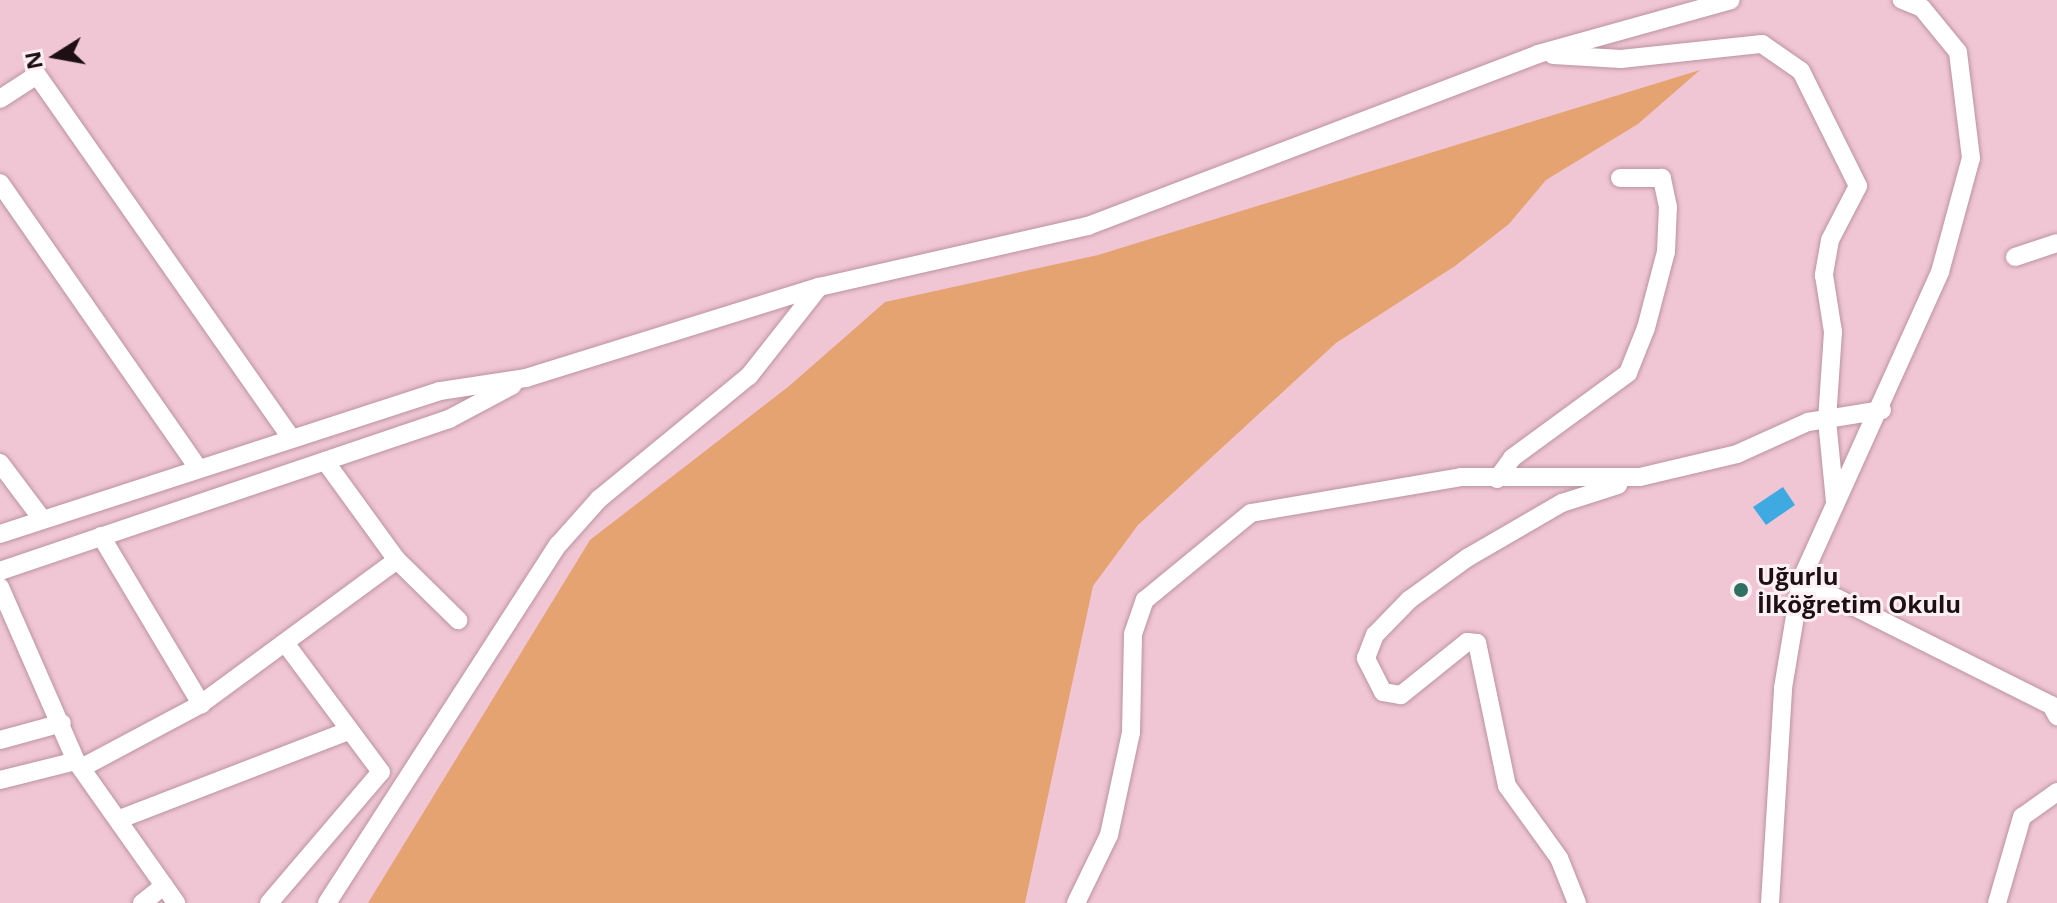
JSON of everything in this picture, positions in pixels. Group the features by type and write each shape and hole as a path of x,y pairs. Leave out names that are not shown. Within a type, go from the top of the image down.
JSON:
{"street":[{"path":"0,534 290,436 440,391 526,378 819,287 1088,226 1538,54 1731,0"},
{"path":"1770,903 1783,688 1801,580 1835,502 1882,410 1961,216 1971,158 1958,52 1922,8 1902,0"},
{"path":"1538,54 1621,59 1762,44 1801,71 1858,186 1830,240 1824,275 1833,332 1827,420 1835,502"},
{"path":"0,99 37,75 290,436"},
{"path":"1497,479 1512,458 1628,373 1646,328 1666,252 1668,207 1662,178 1620,178"},
{"path":"0,183 199,469"},
{"path":"2015,257 2057,243"},
{"path":"327,903 558,545 599,499 749,376 819,287"},
{"path":"0,571 449,419 526,378"},
{"path":"1577,903 1559,858 1507,786 1477,643 1467,642 1401,695 1383,692 1366,658 1375,635 1409,600 1467,558 1562,503 1827,420 1882,410"},
{"path":"325,461 397,560 458,620"},
{"path":"0,463 42,519"},
{"path":"1076,903 1109,835 1131,732 1133,634 1145,600 1251,513 1461,477 1640,477"},
{"path":"101,536 201,704"},
{"path":"0,780 81,764 201,704 397,560"},
{"path":"1801,580 2051,705 2057,716"},
{"path":"0,587 81,764 176,903"},
{"path":"269,903 381,772 345,732 286,644"},
{"path":"0,740 62,723"},
{"path":"120,819 345,732"},
{"path":"1997,903 2022,817 2057,792"},
{"path":"142,903 164,886"}],"shaded area":[{"path":"1700,70 1638,124 1546,180 1509,224 1455,266 1336,343 1138,525 1093,586 1025,903 368,903 590,540 788,387 885,302 1098,255"}],"building":[{"path":"1783,487 1795,505 1766,525 1753,507"}],"place":[{"name":"Uğurlu İlköğretim Okulu","path":"1741,590"}]}
